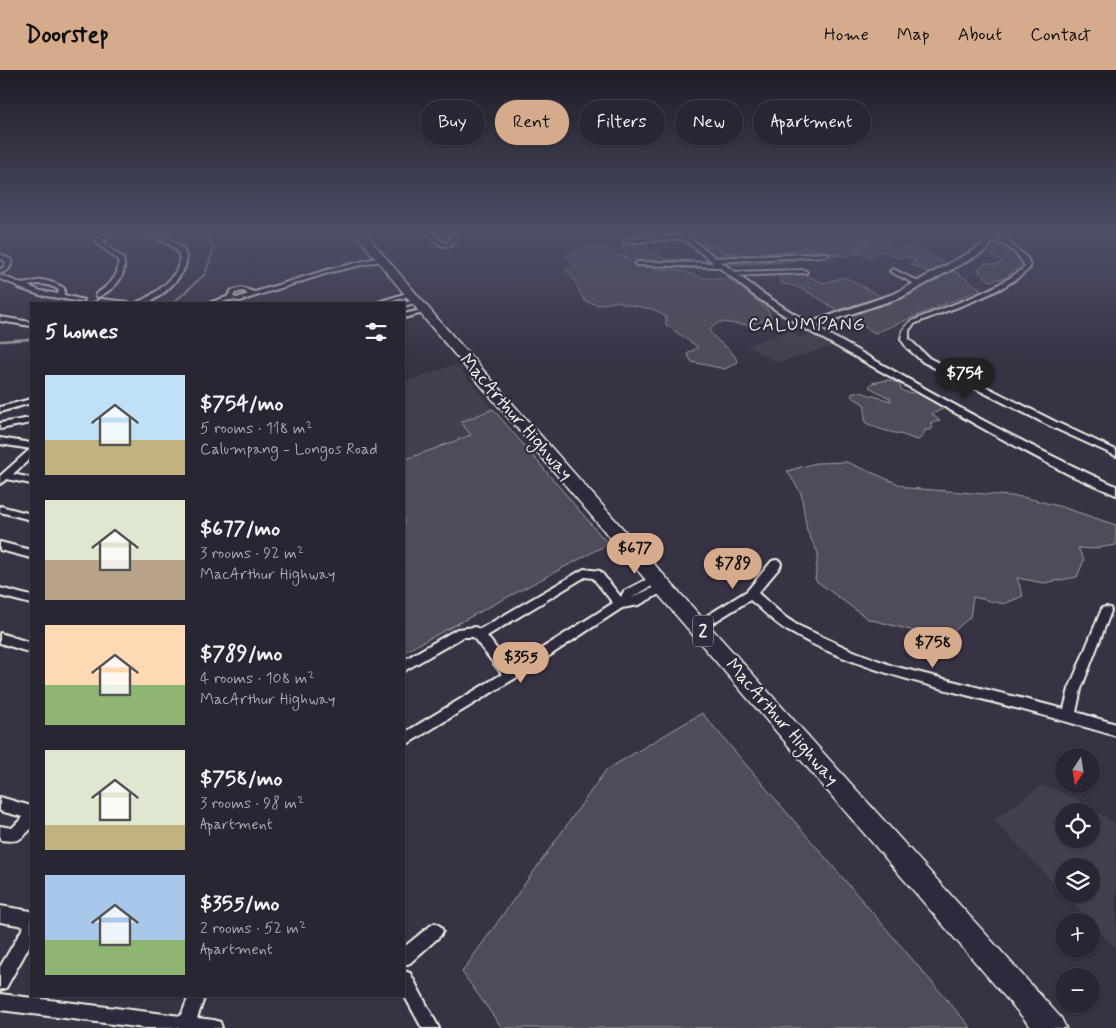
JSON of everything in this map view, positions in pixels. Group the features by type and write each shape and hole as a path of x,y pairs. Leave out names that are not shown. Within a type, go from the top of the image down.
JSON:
{"highway":[{"name":"MacArthur Highway","path":"392,277 409,306 699,626 1051,1028"}],"street":[{"path":"0,277 21,286 80,302 89,296 98,300 113,302"},
{"path":"98,300 119,277"},
{"path":"143,302 152,299 175,277"},
{"path":"215,302 229,298 230,294 235,291 251,293 303,277"},
{"path":"735,277 759,295 807,326 994,431 1072,471 1116,490"},
{"path":"904,277 919,284"},
{"path":"807,326 900,295 932,277"},
{"path":"1016,277 912,323 906,330 905,339 926,360 1055,425 1116,453"},
{"path":"21,286 36,281 53,283 62,289 61,297"},
{"path":"0,319 30,324"},
{"path":"0,404 30,396"},
{"path":"0,410 30,401"},
{"path":"0,426 30,421"},
{"path":"0,441 30,446"},
{"path":"3,478 30,454"},
{"path":"3,478 30,481"},
{"path":"0,509 30,517"},
{"path":"0,546 30,554"},
{"path":"699,626 751,594 776,564"},
{"path":"480,635 584,573 596,574 622,603"},
{"path":"405,739 622,603 635,602 659,583"},
{"path":"0,592 30,600"},
{"path":"751,594 793,628 847,654 893,671 1069,716 1116,730"},
{"path":"1069,716 1075,689 1106,611"},
{"path":"405,665 461,632 475,632 480,635 510,675"},
{"path":"0,638 30,648"},
{"path":"0,804 30,813"},
{"path":"0,833 15,835 30,820"},
{"path":"0,914 30,919"},
{"path":"405,956 435,930"},
{"path":"0,982 30,931"},
{"path":"405,980 431,1028"},
{"path":"185,1027 197,997"},
{"path":"0,1002 185,1027 214,1028"}],"shaded area":[{"path":"571,277 700,277 729,279 768,310 771,318 748,325 719,322 709,330 735,356 738,362 725,369 692,362 687,354 698,347 666,325 666,317 653,309 624,304 619,301 598,305 585,301"},
{"path":"779,277 809,277 823,283 845,277 882,297 837,310 804,290 782,284"},
{"path":"938,277 963,277 981,289 875,333 845,316 906,295"},
{"path":"985,277 1007,277 1005,278 990,281"},
{"path":"790,331 800,338 816,332 838,344 778,363 747,345"},
{"path":"456,364 493,409 461,422 471,435 405,460 405,382"},
{"path":"888,380 899,383 901,389 905,392 918,393 945,408 932,414 940,421 930,423 933,427 931,430 925,430 923,436 918,440 877,428 865,422 865,405 851,396 853,392 860,392 891,401 891,399 869,387 872,383"},
{"path":"493,409 608,544 405,651 405,460 471,435 461,422"},
{"path":"847,462 908,488 1023,497 1062,507 1116,525 1116,545 1092,549 1078,548 1084,560 1077,577 1044,583 1017,578 1023,596 1004,604 973,597 970,617 945,639 868,619 815,580 818,553 807,531 801,493 787,471 816,463"},
{"path":"702,713 971,1028 502,1028 462,972 606,770"},
{"path":"1042,785 1055,790 1055,793 1062,793 1083,803 1055,803 1055,848 1100,848 1100,814 1116,824 1116,949 1100,932 1100,913 1082,913 1072,903 1100,903 1100,858 1055,858 1055,884 994,820"}],"waterway":[{"path":"174,302 202,277"},
{"path":"0,341 30,339"}],"district":[{"name":"CALUMPANG","path":"807,325"}]}
